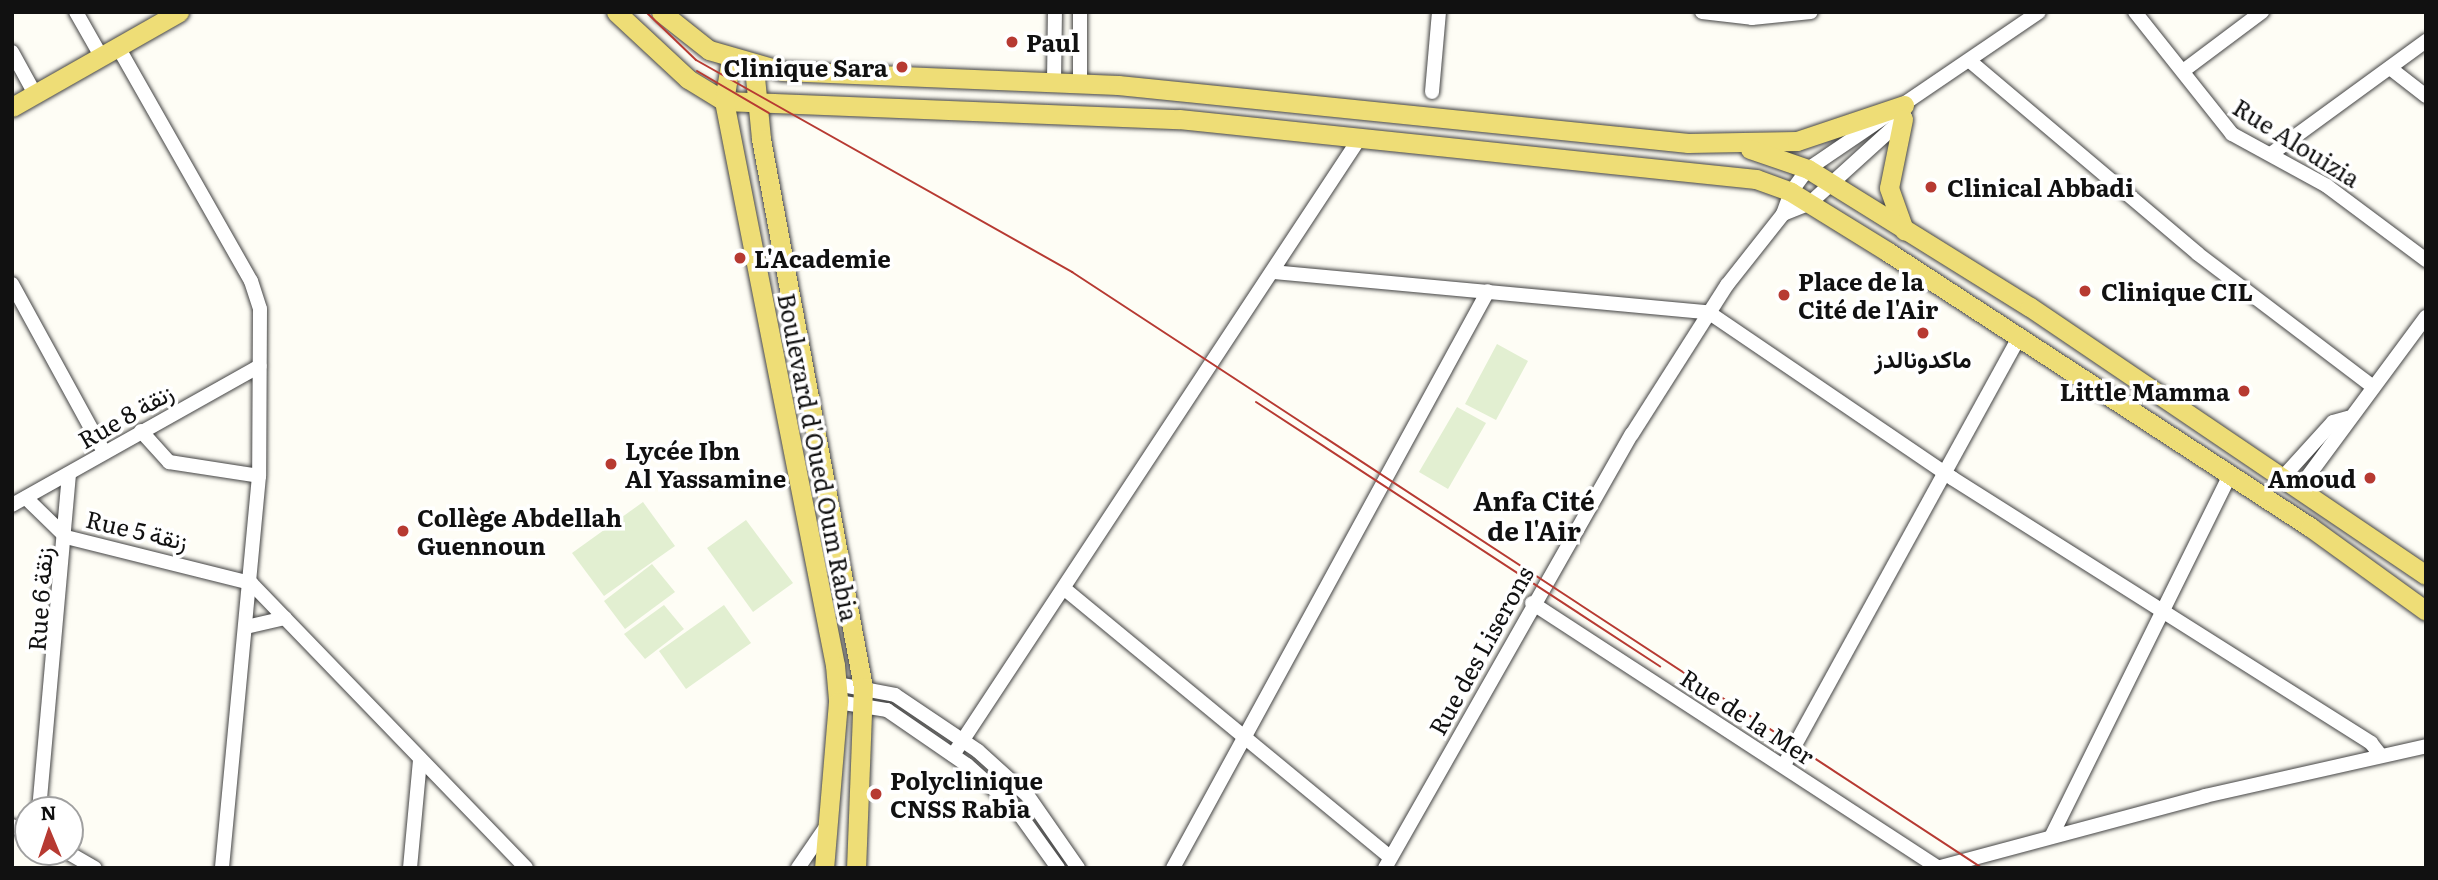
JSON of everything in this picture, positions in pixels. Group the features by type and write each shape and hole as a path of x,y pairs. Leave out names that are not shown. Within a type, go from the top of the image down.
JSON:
{"main road":[{"path":"12,107 179,12"},
{"path":"616,12 688,79 724,101 1089,113 1361,136 1741,175 1791,192 1810,203 2230,475 2426,611"},
{"path":"661,12 731,59 754,67 1080,82 1744,146 1811,138 1909,107"},
{"name":"Boulevard d'Oued Oum Rabia","path":"731,59 724,101 837,693 824,868"},
{"name":"Boulevard d'Oued Oum Rabia","path":"754,67 755,100 864,696 856,868"},
{"path":"1904,230 1889,188 1909,107"},
{"path":"1744,146 1808,169 1829,182 2292,481 2426,575"}],"street":[{"path":"76,12 110,52 251,281 260,309 259,476 222,868"},
{"path":"1054,81 1055,12"},
{"path":"1080,12 1080,82"},
{"path":"1432,92 1439,12"},
{"path":"1702,12 1750,15 1811,12"},
{"name":"Rue Alouizia","path":"2135,12 2183,71 2214,117 2327,186 2426,260"},
{"path":"2183,71 2262,12"},
{"path":"1783,214 1810,203 1909,107 2038,13"},
{"path":"2271,154 2426,41"},
{"path":"12,52 35,94"},
{"path":"1971,62 2198,254 2372,386"},
{"path":"2390,68 2426,96"},
{"name":"Rue des Liserons","path":"1387,862 1532,603 1708,312 1783,214 1791,192 1808,169 1909,107"},
{"path":"953,755 1066,590 1361,136"},
{"path":"1273,272 1708,312 1945,470 2371,744 2381,756"},
{"path":"12,284 104,452"},
{"path":"1173,868 1488,290"},
{"path":"2292,481 2347,418 2425,320"},
{"path":"1784,765 2018,339"},
{"name":"Rue 8 زنقة","path":"12,505 141,430 260,366"},
{"path":"141,430 169,462 259,476"},
{"name":"Rue 6 زنقة","path":"40,796 66,537 69,474"},
{"path":"2052,835 2230,475"},
{"name":"Rue 5 زنقة","path":"26,498 66,537 251,583"},
{"path":"251,583 526,868"},
{"path":"1066,590 1245,736 1387,862"},
{"name":"Rue de la Mer","path":"1532,603 1938,868"},
{"path":"246,627 285,618"},
{"path":"837,693 895,695 963,741 1028,796 1078,868"},
{"path":"864,696 953,755 1015,808 1058,868"},
{"path":"1938,868 2052,835 2426,746"},
{"path":"410,868 421,760"},
{"path":"798,868 828,824"}],"green space":[{"path":"1497,344 1528,361 1496,420 1465,404"},
{"path":"1457,407 1486,423 1448,489 1419,472"},
{"path":"643,502 675,546 604,596 572,553"},
{"path":"746,520 793,583 753,612 707,548"},
{"path":"652,564 675,592 625,629 604,601"},
{"path":"664,605 684,629 645,659 624,634"},
{"path":"724,605 751,643 686,689 659,651"}],"tram line":[{"path":"646,12 696,60 1072,272 1982,868"},
{"path":"697,71 769,113"},
{"path":"1256,402 1660,666"}],"place":[{"name":"Paul","path":"1012,42"},
{"name":"Clinique Sara","path":"902,67"},
{"name":"Clinical Abbadi","path":"1931,187"},
{"name":"L'Academie","path":"740,258"},
{"name":"Clinique CIL","path":"2085,291"},
{"name":"Place de la Cité de l'Air","path":"1784,295"},
{"name":"ماكدونالدز","path":"1923,333"},
{"name":"Little Mamma","path":"2244,391"},
{"name":"Lycée Ibn Al Yassamine","path":"611,464"},
{"name":"Amoud","path":"2370,478"},
{"name":"Collège Abdellah Guennoun","path":"403,531"},
{"name":"Polyclinique CNSS Rabia","path":"876,794"}],"district":[{"name":"Anfa Cité de l'Air","path":"1534,515"}]}
